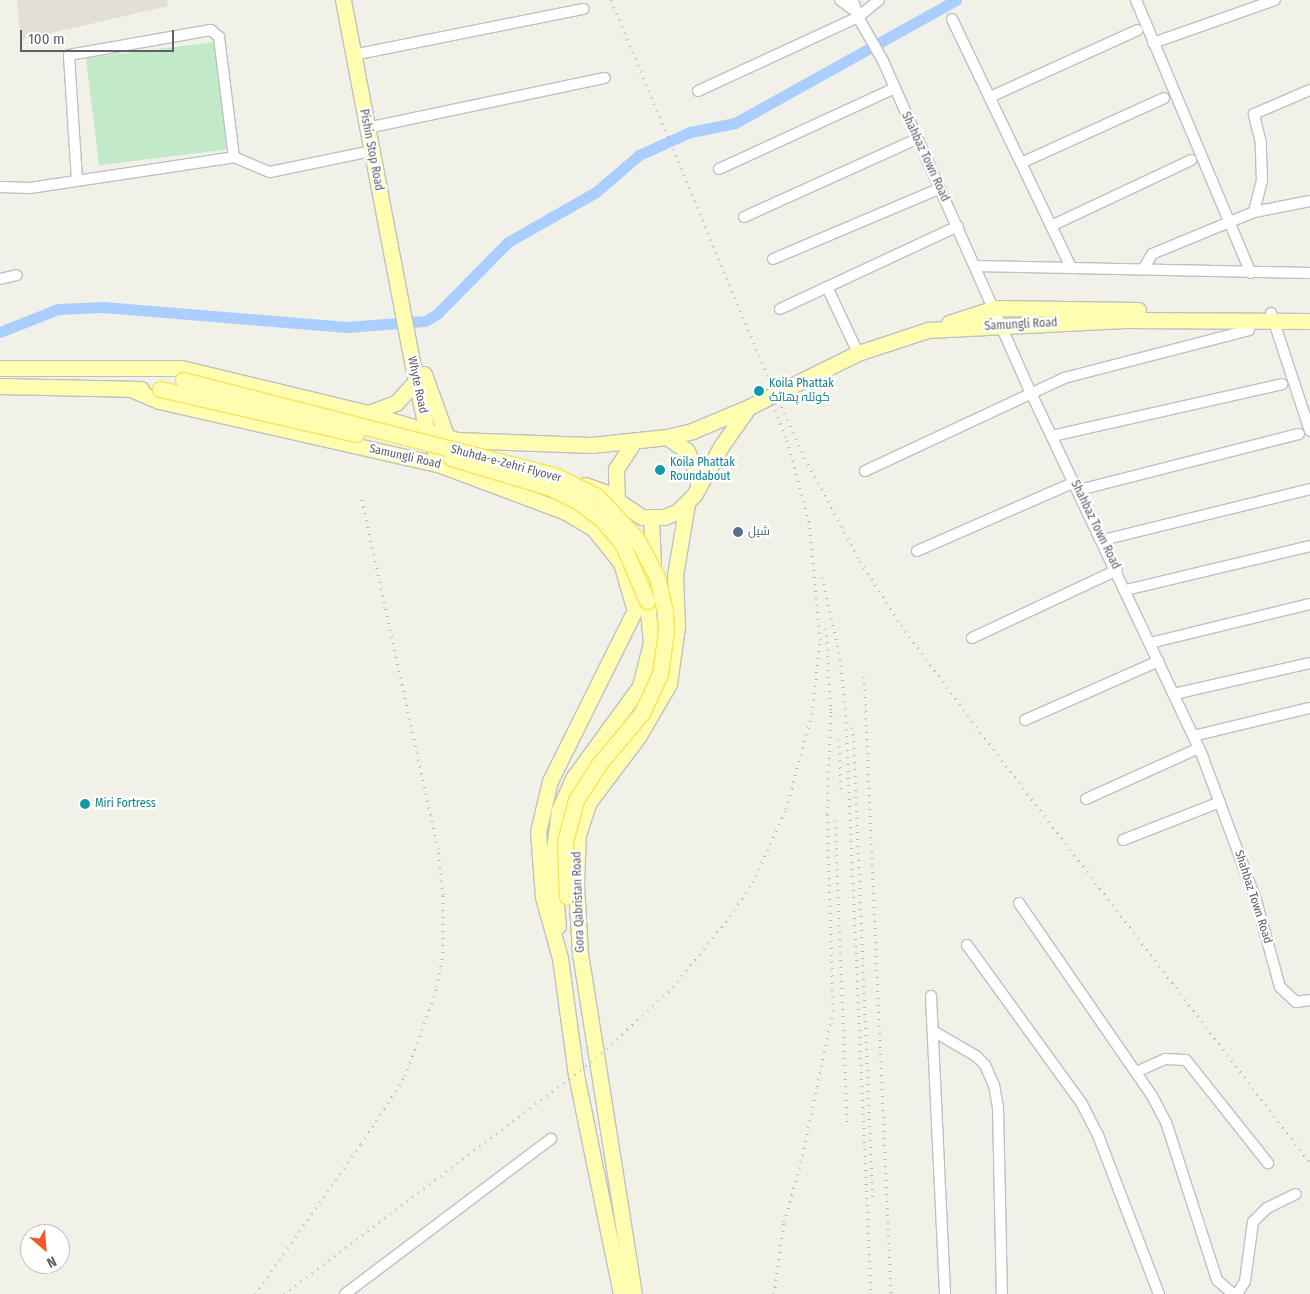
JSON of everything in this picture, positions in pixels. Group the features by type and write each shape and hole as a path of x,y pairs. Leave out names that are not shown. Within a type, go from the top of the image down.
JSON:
{"main road":[{"name":"Pishin Stop Road","path":"343,0 357,55 404,298"},
{"name":"Pishin Stop Road","path":"350,0 357,55"},
{"name":"Pishin Stop Road","path":"371,127 372,151 404,298"},
{"name":"Whyte Road","path":"404,298 405,325 427,432 443,466"},
{"name":"Whyte Road","path":"404,298 427,387 447,438"},
{"path":"928,330 995,308 1271,317"},
{"name":"Samungli Road","path":"0,368 181,368 366,413 447,438 520,445 634,441 667,437 698,428 749,407 858,353 928,330 1125,320 1271,317 1310,312"},
{"name":"Samungli Road","path":"1271,317 1310,321"},
{"name":"Shuhda-e-Zehri Flyover","path":"151,369 183,380 554,475 597,496 637,539 656,577 665,612 666,631 660,674 642,713 600,764 576,800 565,842 560,958"},
{"path":"366,413 396,403 416,381"},
{"name":"Samungli Road","path":"0,386 131,389 159,401 443,466 574,481 604,492 633,514 652,518"},
{"name":"Shuhda-e-Zehri Flyover","path":"131,389 160,389 426,451 551,488 579,502 603,521 623,545 647,601 651,623 649,658 633,699 588,756 561,802 552,845 562,898 580,954"},
{"path":"652,518 664,517 687,504 749,407"},
{"path":"667,437 690,456 698,485"},
{"path":"618,501 616,469 634,441"},
{"path":"443,466 566,512 593,528 621,563 635,611"},
{"name":"Gora Qabristan Road","path":"634,1294 580,954 576,884 578,835 589,802 643,729 669,684 677,626 676,569 687,504"},
{"name":"Gora Qabristan Road","path":"621,1294 576,1075 560,958 543,897 537,851 540,815 550,781 635,611 653,564 652,518"}],"street":[{"path":"840,0 855,9"},
{"path":"698,91 855,9 879,0"},
{"path":"1136,0 1251,273"},
{"path":"1153,43 1275,0"},
{"path":"357,55 583,9"},
{"name":"Shahbaz Town Road","path":"855,9 864,29 883,61 893,89 1003,325 1031,393 1103,540 1199,748 1256,900 1280,987 1287,996 1296,1002 1310,1000"},
{"path":"952,19 1071,267"},
{"path":"77,180 70,54 211,30 219,36 234,157"},
{"path":"990,97 1138,30"},
{"path":"371,127 605,78"},
{"path":"719,169 893,89"},
{"path":"1254,212 1262,181 1261,144 1254,114 1310,90"},
{"path":"1021,163 1164,98"},
{"path":"744,217 917,139"},
{"path":"0,187 30,188 234,157 270,172 372,151"},
{"path":"1051,226 1191,160"},
{"path":"773,260 939,189"},
{"path":"1144,268 1152,254 1229,224 1254,212 1310,201"},
{"path":"780,309 958,226"},
{"path":"976,266 1144,268 1251,273 1310,273"},
{"path":"0,279 16,275"},
{"path":"827,287 858,353"},
{"path":"1271,317 1310,431"},
{"path":"865,471 1064,378 1249,330"},
{"path":"1052,436 1282,384"},
{"path":"917,551 1077,486 1299,434"},
{"path":"1103,540 1310,489"},
{"path":"1126,590 1310,546"},
{"path":"972,638 1117,570"},
{"path":"1150,643 1310,604"},
{"path":"1025,720 1159,661"},
{"path":"1174,694 1310,663"},
{"path":"1193,736 1310,708"},
{"path":"1086,799 1199,748"},
{"path":"1122,840 1220,802"},
{"path":"1020,903 1136,1072 1166,1122 1218,1280 1235,1294 1245,1281 1253,1222 1267,1208 1296,1194"},
{"path":"967,945 1082,1104 1099,1138 1159,1294"},
{"path":"932,996 945,1294"},
{"path":"933,1031 976,1056 985,1065 994,1086 998,1107 1002,1294"},
{"path":"1136,1072 1165,1059 1186,1060 1268,1164"},
{"path":"345,1294 551,1139"}],"shaded area":[{"path":"17,0 167,0 168,6 21,40"}],"green space":[{"path":"216,42 229,149 99,165 86,58"}],"waterway":[{"path":"0,332 58,309 103,307 347,327 425,321 437,314 508,242 596,192 639,155 690,132 735,123 956,0"}],"railway":[{"path":"611,0 775,394 808,464 860,561 901,625 972,721 1310,1163"},
{"path":"770,397 787,440 810,526"},
{"path":"255,1294 361,1144 405,1076 437,987 443,953 443,895 438,849 361,495"},
{"path":"284,1294 596,1058 673,987 730,916 753,882 786,809 812,714 820,640 809,519"},
{"path":"822,577 839,652 845,701 871,1294"},
{"path":"826,628 831,715"},
{"path":"864,676 891,1294"},
{"path":"774,1294 784,1222 801,1162 833,1011 827,814 831,708"},
{"path":"853,727 873,1199"},
{"path":"839,739 841,794"},
{"path":"835,820 847,1122"}],"place":[{"name":"Koila Phattak کوئلہ پھاٹک","path":"759,391"},
{"name":"Koila Phattak Roundabout","path":"660,470"},
{"name":"شیل","path":"738,532"},
{"name":"Miri Fortress","path":"85,804"}]}
